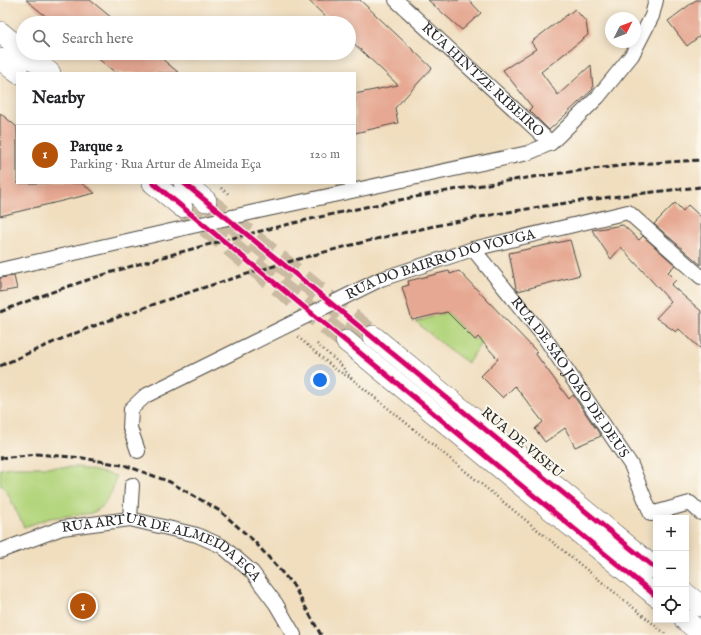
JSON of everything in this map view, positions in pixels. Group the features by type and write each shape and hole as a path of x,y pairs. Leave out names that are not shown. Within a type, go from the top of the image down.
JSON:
{"main road":[{"path":"0,32 16,45"},
{"path":"0,59 17,72"},
{"path":"34,60 49,72"},
{"path":"154,184 182,207"},
{"path":"185,184 206,201"},
{"name":"RUA DE VISEU","path":"373,336 653,567"},
{"path":"346,341 653,594"},
{"path":"689,596 701,606"},
{"path":"689,623 701,633"}],"street":[{"name":"RUA HINTZE RIBEIRO","path":"396,0 551,143"},
{"path":"0,270 254,212 528,153 551,143 598,97 632,56 652,16 656,0"},
{"name":"RUA DO BAIRRO DO VOUGA","path":"138,451 130,428 131,409 145,396 381,279 473,249 628,212 701,277"},
{"name":"RUA DE SÃO JOÃO DE DEUS","path":"473,249 545,338 631,465 652,514 690,503 701,513"},
{"path":"130,519 132,485"},
{"name":"RUA ARTUR DE ALMEIDA EÇA","path":"0,551 62,528 130,519 197,536 222,546 252,572 276,604 294,635"}],"path":[{"path":"217,184 230,195"},
{"path":"286,326 335,369 352,379 667,635"},
{"path":"318,344 340,364 352,379"}],"green space":[{"path":"447,312 474,340 480,336 483,340 468,363 416,322"},
{"path":"10,467 79,467 116,476 112,491 103,506 93,513 50,518 24,527 5,488 0,485 0,469"}],"building":[{"path":"26,0 90,0 109,16 45,16"},
{"path":"308,0 360,0 432,68 395,108 398,123 356,133 356,94 398,85 356,46 356,16 325,16"},
{"path":"428,0 469,0 481,13 462,30"},
{"path":"696,0 701,0 701,35 687,46 668,21"},
{"path":"575,9 586,22 588,35 541,72 558,95 591,65 593,89 549,130 529,110 532,107 503,70 536,49 531,42"},
{"path":"100,60 163,60 178,72 115,72"},
{"path":"0,113 16,126 16,184 82,184 95,193 0,216"},
{"path":"675,203 683,211 688,205 701,217 701,265 654,224"},
{"path":"623,225 639,240 643,236 675,265 668,272 676,280 671,285 701,311 701,349 679,329 676,332 656,318 671,302 621,247 611,259 592,230"},
{"path":"570,240 580,275 518,291 516,288 509,253"},
{"path":"449,271 450,274 459,271 537,352 535,353 569,399 573,395 601,436 575,447 565,428 545,442 535,429 543,422 515,386 503,398 481,376 498,359 478,337 475,340 447,312 412,320 402,287 409,285 408,281"},
{"path":"14,276 17,289 0,292 0,278"}],"tunnel":[{"path":"206,201 373,336"},
{"path":"182,207 346,341"}],"railway":[{"path":"0,312 89,279 180,252 241,236 379,204 518,179 622,166 701,160"},
{"path":"0,366 82,331 176,297 260,270 387,236 531,208 633,194 701,187"},
{"path":"0,458 37,454 83,458 127,466 170,482 220,511 254,541 293,585 321,635"}],"cycle path":[{"path":"154,184 653,594"},
{"path":"185,184 653,567"}],"place":[{"name":"Parque 2","path":"83,606"}]}
